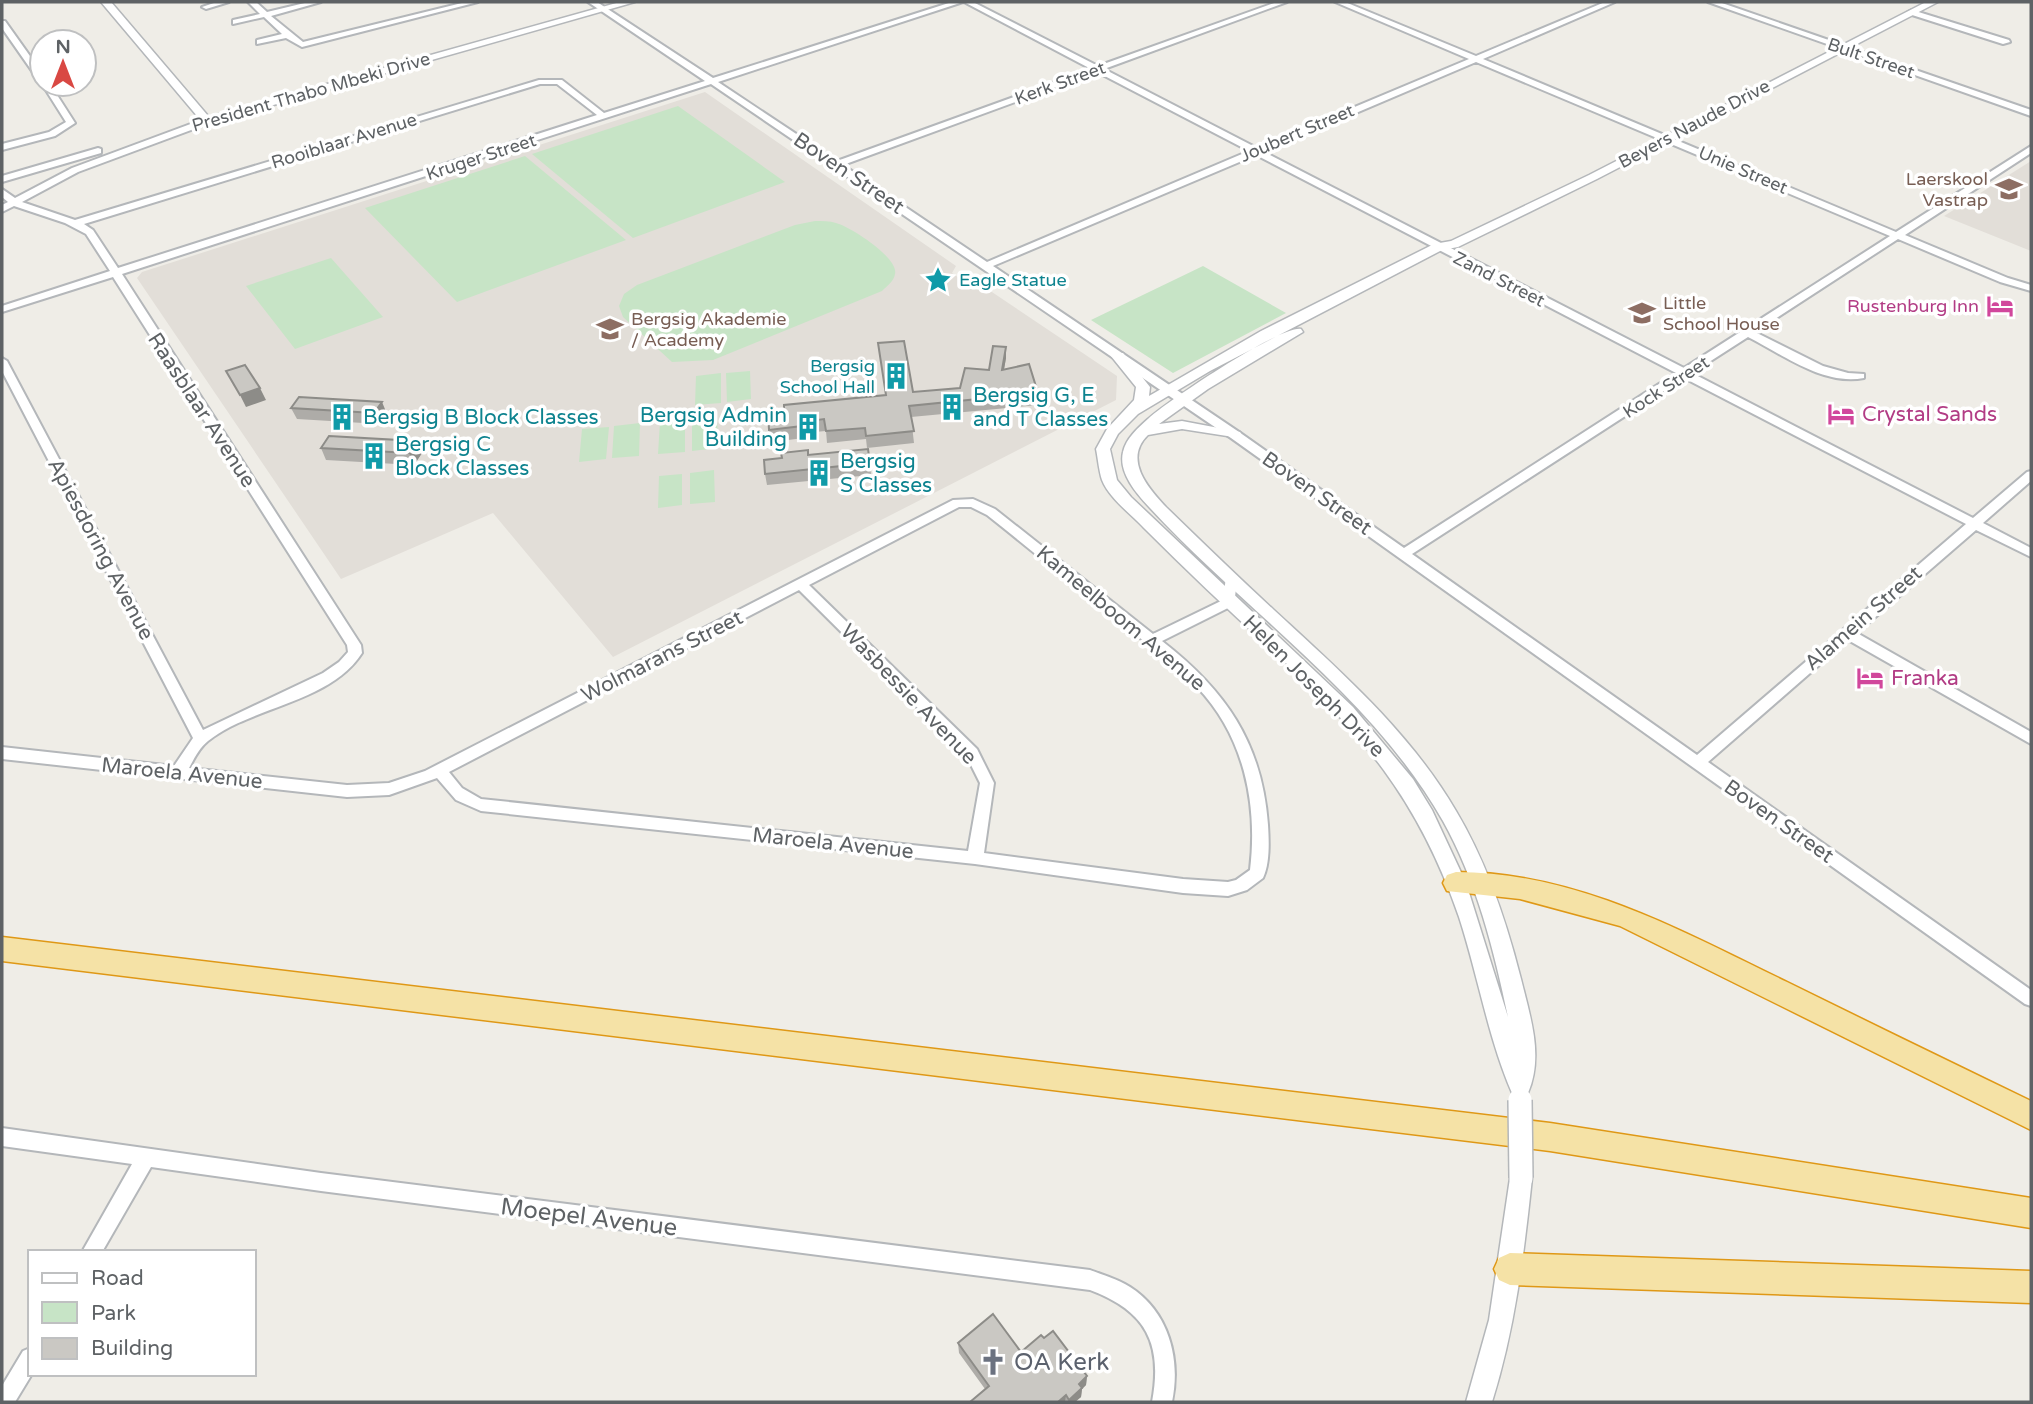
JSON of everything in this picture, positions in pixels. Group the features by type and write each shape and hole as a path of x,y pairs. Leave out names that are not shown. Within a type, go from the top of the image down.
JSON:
{"highway":[{"path":"1468,883 1574,901 1627,917 2031,1116"},
{"path":"2,948 1550,1137 2031,1213"},
{"path":"1510,1269 2031,1287"}],"street":[{"path":"106,2 207,121"},
{"path":"206,7 225,2"},
{"path":"252,2 297,43 312,44 474,2"},
{"path":"236,22 317,2"},
{"name":"Boven Street","path":"592,2 1235,435 2031,999"},
{"name":"President Thabo Mbeki Drive","path":"7,206 75,170 184,127 630,2"},
{"name":"Kruger Street","path":"2,309 959,2"},
{"name":"Zand Street","path":"968,2 1095,70 1446,247 1684,375 2031,553"},
{"name":"Kerk Street","path":"836,164 1283,2"},
{"name":"Unie Street","path":"1339,2 2004,280 2031,288"},
{"name":"Joubert Street","path":"985,266 1611,2"},
{"name":"Bult Street","path":"1712,2 2031,113"},
{"name":"Beyers Naude Drive","path":"1169,391 1266,334 1593,177 1933,2"},
{"path":"1912,12 2006,42"},
{"path":"2,23 28,59"},
{"path":"260,42 288,35"},
{"name":"Rooiblaar Avenue","path":"76,223 539,82 558,82 604,117"},
{"path":"2,147 52,134 71,123 55,98"},
{"path":"2,178 184,127"},
{"name":"Kock Street","path":"1404,554 2031,149"},
{"path":"2,192 7,206"},
{"name":"Raasblaar Avenue","path":"7,206 76,223 90,232 354,645 355,653 341,669 200,738"},
{"name":"Beyers Naude Drive","path":"1183,400 1217,376 1446,247"},
{"path":"1749,333 1832,372 1852,378 1860,376"},
{"path":"1118,356 1143,387 1141,401 1133,411"},
{"name":"Apiesdoring Avenue","path":"2,360 200,738"},
{"name":"Helen Joseph Drive","path":"1169,391 1133,411 1111,432 1103,449 1110,481 1126,501 1229,602 1347,713 1386,757 1468,883"},
{"path":"1141,432 1183,400"},
{"path":"1141,432 1182,425 1235,435"},
{"name":"Helen Joseph Drive","path":"1141,432 1130,448 1129,466 1139,487 1231,580 1339,680 1401,746 1450,816 1468,883 1478,944 1520,1091 1521,1178 1510,1269 1491,1367 1479,1402"},
{"name":"Alamein Street","path":"1697,764 2031,475"},
{"name":"Wolmarans Street","path":"362,792 389,789 439,770 957,503"},
{"name":"Kameelboom Avenue","path":"957,503 973,503 991,512 1152,640 1209,690 1222,706 1248,764 1260,812 1261,837 1257,873 1241,885"},
{"path":"1152,640 1229,602 1231,580"},
{"name":"Wasbessie Avenue","path":"802,585 972,753 987,783 975,858"},
{"path":"1846,633 2031,739"},
{"path":"178,772 200,738"},
{"name":"Maroela Avenue","path":"2,753 362,792"},
{"name":"Maroela Avenue","path":"439,770 456,794 481,805 975,858 1182,886 1228,889 1241,885"},
{"name":"Moepel Avenue","path":"2,1138 1090,1280 1121,1292 1144,1310 1157,1332 1169,1372 1162,1402"},
{"path":"92,1250 146,1158"},
{"path":"4,1402 28,1361"}],"shaded area":[{"name":"Bergsig Akademie / Academy","path":"705,92 956,266 952,273 966,283 977,282 1117,376 1116,400 613,657 493,513 341,579 137,278 142,272"},
{"name":"Laerskool Vastrap","path":"2031,161 2031,251 1944,216"}],"green space":[{"path":"678,106 785,182 633,238 532,154"},
{"path":"525,156 626,240 457,302 365,208"},
{"path":"815,221 843,226 873,244 894,267 892,281 882,291 713,360 672,362 623,317 619,306 624,294 637,285 795,225"},
{"path":"331,258 383,317 295,349 246,286"},
{"path":"1203,266 1286,313 1173,373 1091,320"},
{"path":"750,371 751,399 727,402 726,373"},
{"path":"721,373 721,403 695,405 696,376"},
{"path":"717,416 718,448 692,451 692,418"},
{"path":"685,419 685,452 658,454 660,422"},
{"path":"640,423 639,456 612,458 614,426"},
{"path":"609,427 606,459 579,462 582,429"},
{"path":"714,470 715,502 690,504 690,473"},
{"path":"682,474 682,505 658,508 659,476"}],"building":[{"path":"904,341 913,392 960,388 965,368 989,370 993,346 1006,347 1002,370 1029,364 1038,393 909,406 914,431 866,436 865,428 826,431 824,419 802,422 802,426 769,430 768,411 784,409 784,405 886,395 878,343"},
{"path":"245,365 260,388 240,395 226,371"},
{"path":"299,397 382,402 374,413 291,408"},
{"path":"329,436 416,441 409,453 321,448"},
{"path":"868,449 870,463 765,474 764,460 782,458 781,453 808,450 808,455"},
{"name":"OA Kerk","path":"993,1314 1021,1352 1041,1335 1044,1338 1053,1331 1087,1376 1079,1384 1082,1388 1069,1400 1066,1395 1058,1402 970,1402 989,1386 958,1343"}],"place":[{"name":"Laerskool Vastrap","path":"2009,189"},
{"name":"Eagle Statue","path":"938,280"},
{"name":"Rustenburg Inn","path":"2000,306"},
{"name":"Little School House","path":"1642,313"},
{"name":"Bergsig Akademie / Academy","path":"610,329"},
{"name":"Bergsig School Hall","path":"896,376"},
{"name":"Bergsig G, E and T Classes","path":"952,407"},
{"name":"Crystal Sands","path":"1841,414"},
{"name":"Bergsig B Block Classes","path":"342,417"},
{"name":"Bergsig Admin Building","path":"808,427"},
{"name":"Bergsig C Block Classes","path":"374,456"},
{"name":"Bergsig S Classes","path":"819,473"},
{"name":"Franka","path":"1870,678"},
{"name":"OA Kerk","path":"993,1362"}]}
